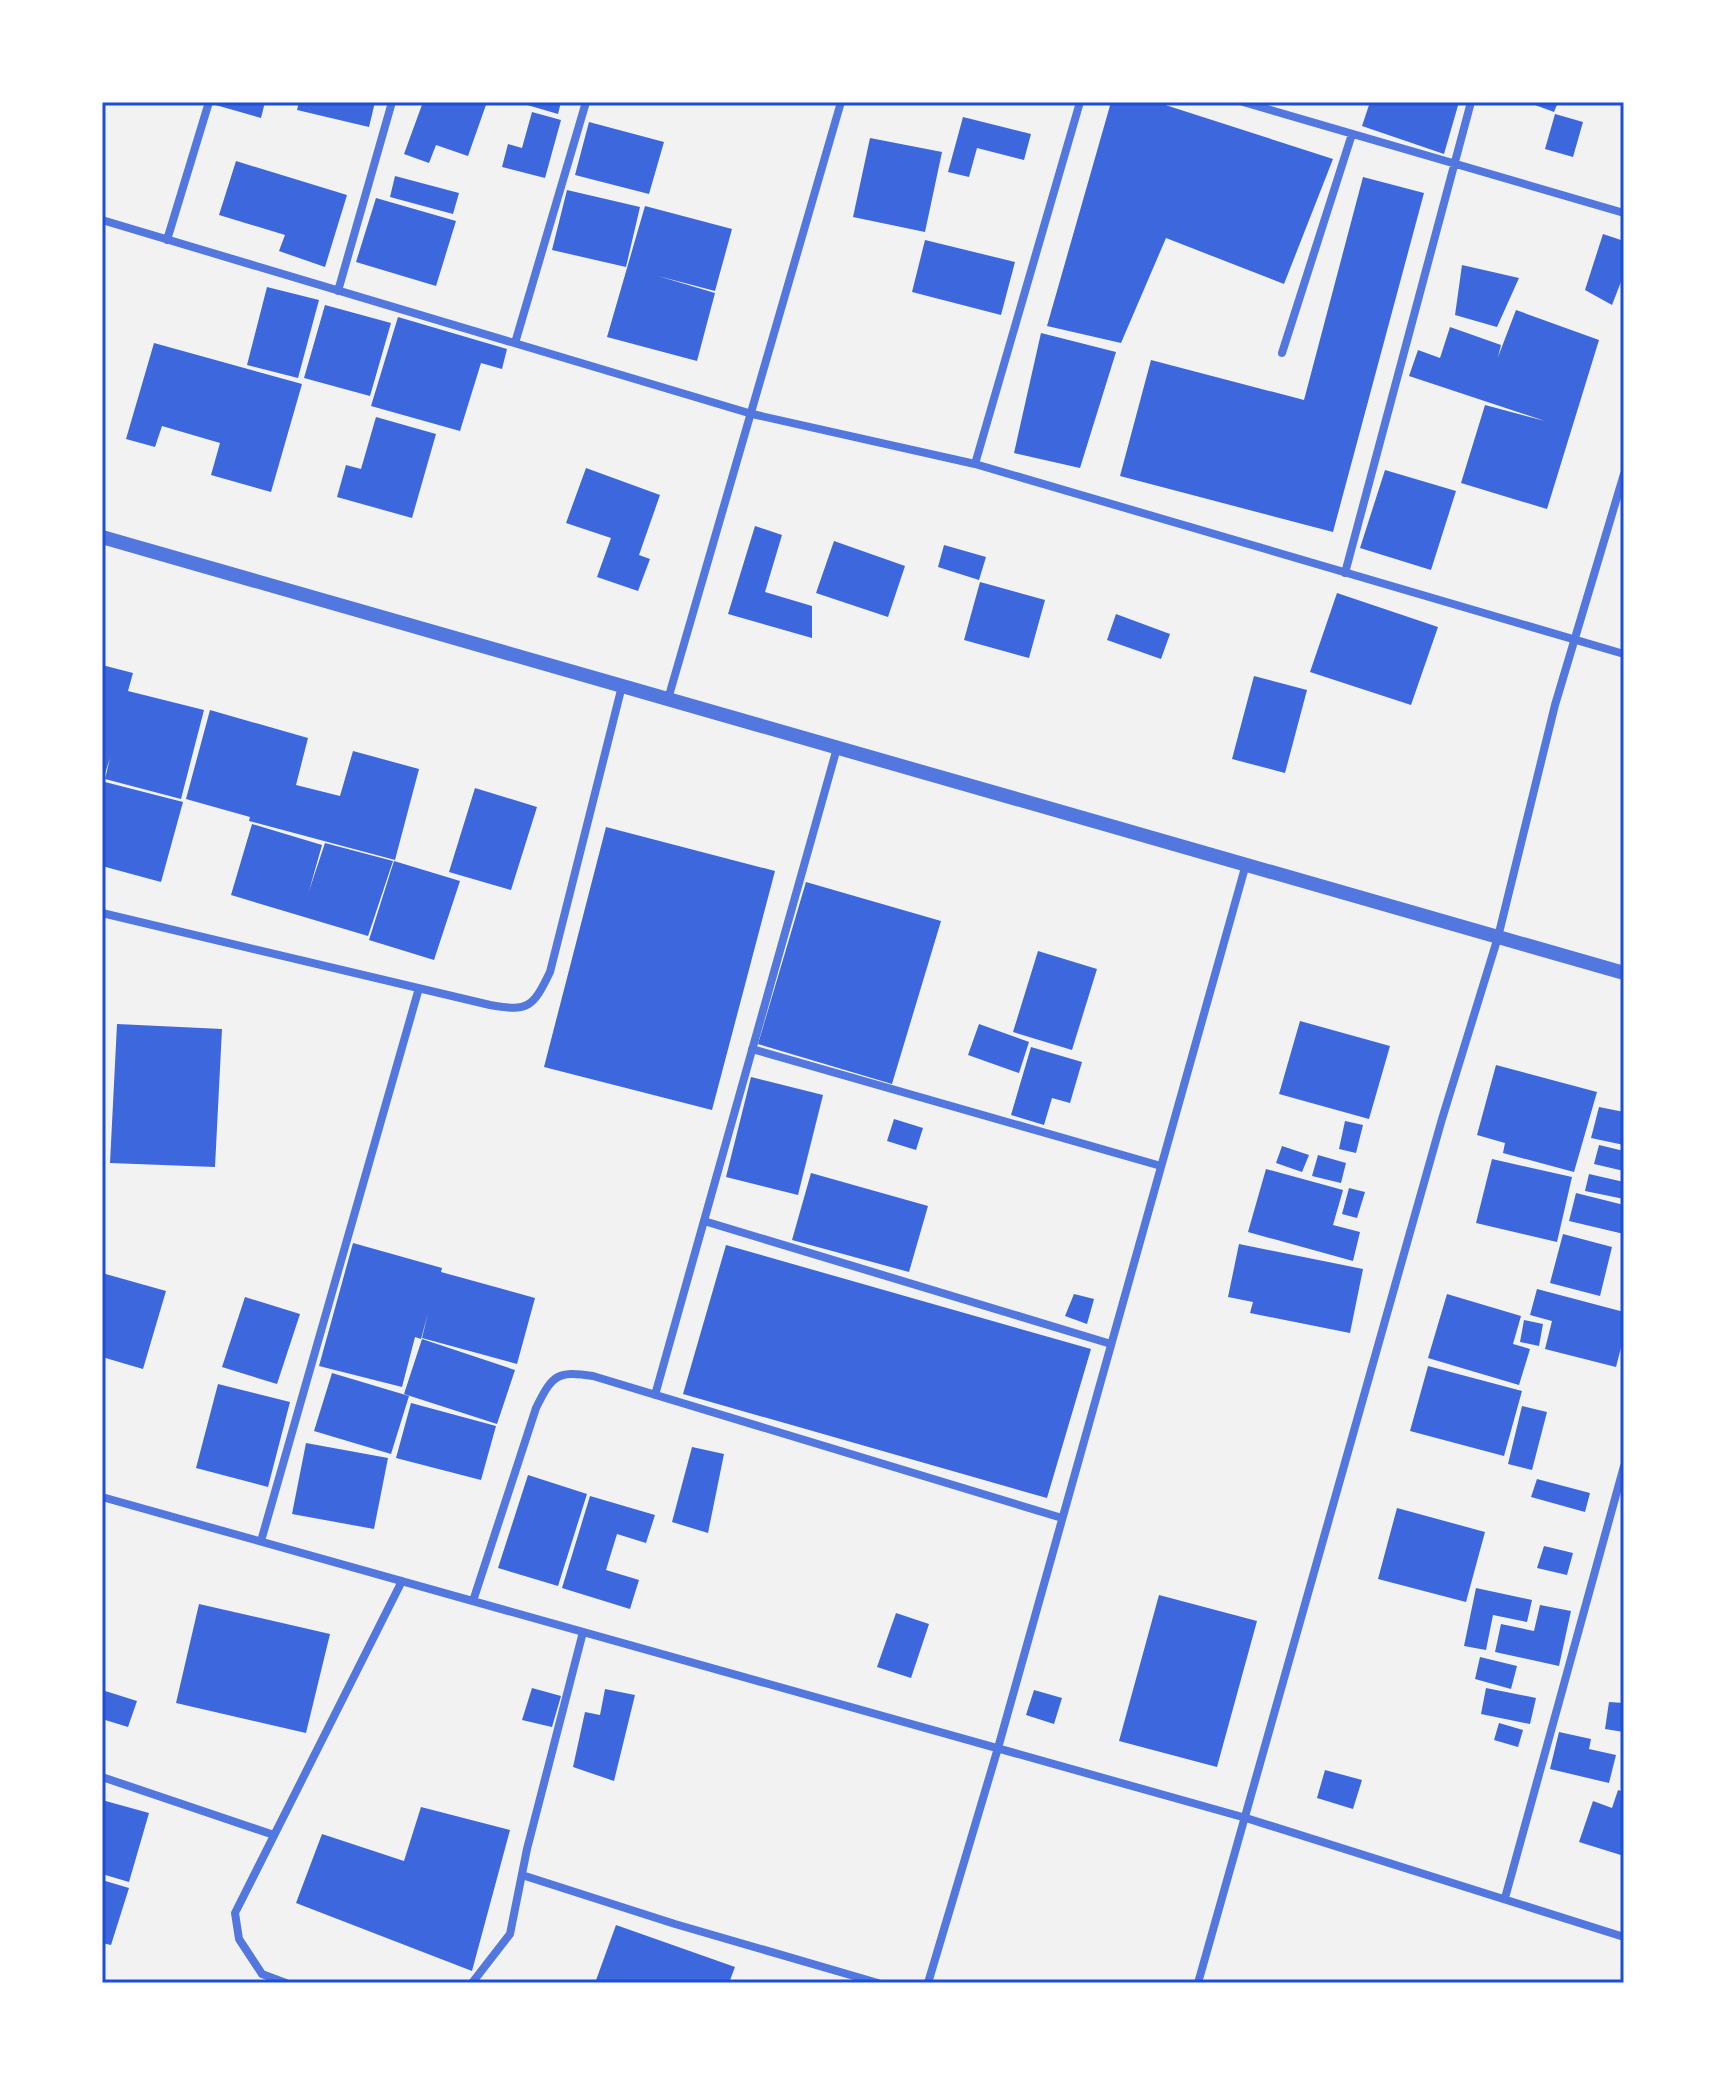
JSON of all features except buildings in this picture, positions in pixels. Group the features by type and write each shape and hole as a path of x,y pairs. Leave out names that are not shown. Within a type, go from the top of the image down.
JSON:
{"street":[{"path":"167,240 209,102"},
{"path":"338,291 392,102"},
{"path":"515,343 586,102"},
{"path":"668,699 841,102"},
{"path":"975,464 1080,102"},
{"path":"1243,102 1624,213"},
{"path":"1345,573 1471,102"},
{"path":"1282,353 1352,134"},
{"path":"102,220 752,414 975,464 1624,654"},
{"path":"1198,1983 1442,1119 1498,937 1555,705 1624,474"},
{"path":"102,537 1624,973"},
{"path":"102,913 512,1009 527,1007 537,999 550,972 622,686"},
{"path":"655,1395 837,748"},
{"path":"928,1983 998,1748 1246,864"},
{"path":"261,1541 419,988"},
{"path":"752,1049 1161,1166"},
{"path":"704,1221 1111,1344"},
{"path":"473,1601 536,1408 547,1385 557,1375 572,1372 1062,1518"},
{"path":"1505,1898 1624,1466"},
{"path":"102,1497 1246,1818 1624,1937"},
{"path":"286,1983 262,1974 239,1939 235,1913 402,1581"},
{"path":"472,1983 510,1934 583,1632"},
{"path":"102,1777 274,1835"},
{"path":"522,1875 675,1924 878,1983"}]}
